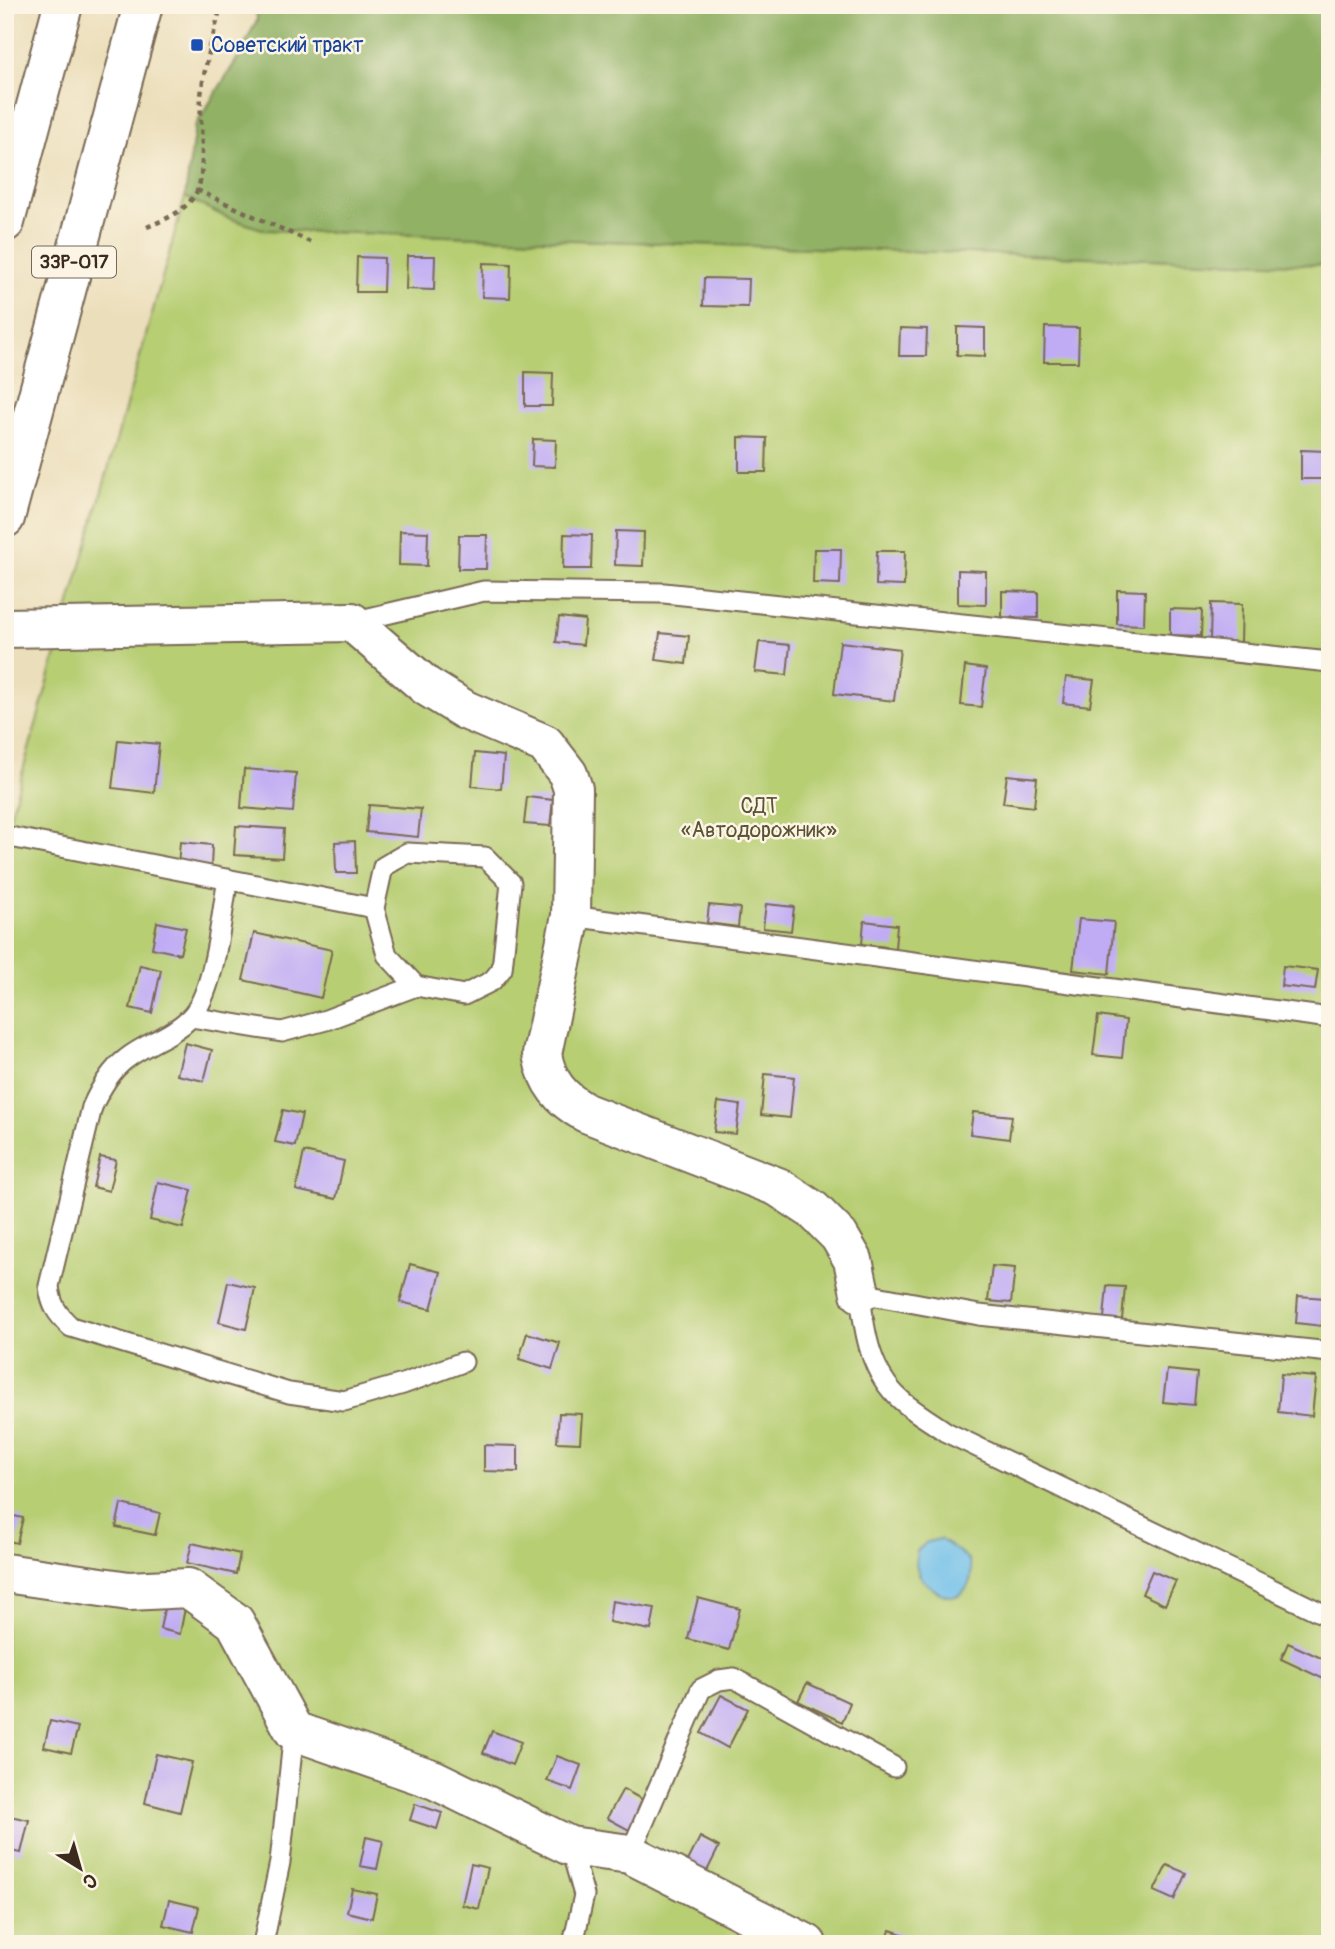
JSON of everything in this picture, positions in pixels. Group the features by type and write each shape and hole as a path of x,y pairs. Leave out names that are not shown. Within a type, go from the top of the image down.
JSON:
{"main road":[{"path":"5,222 63,5"},
{"name":"33Р-017","path":"5,518 144,5"},
{"path":"5,628 352,622 426,685 465,710 545,744 568,775 573,789 570,916 541,1054 544,1069 555,1091 567,1102 586,1112 778,1187 813,1210 839,1236 853,1259 860,1293"},
{"path":"5,1573 129,1591 188,1588 235,1622 294,1731 435,1780 570,1846 630,1854 807,1944"}],"lane":[{"path":"352,622 484,591 664,593 1330,662"},
{"path":"5,836 374,908"},
{"path":"191,1017 282,1032 326,1020 416,986 464,995 492,981 502,969 511,883 485,857 407,853 383,867 374,908 387,955 416,986"},
{"path":"228,880 206,993 191,1017 172,1033 126,1058 103,1083 92,1107 49,1286 57,1314 71,1327 96,1335 289,1393 344,1401 403,1384 463,1362"},
{"path":"570,916 1330,1018"},
{"path":"1330,1352 979,1315 860,1293 864,1336 876,1367 899,1399 946,1432 1330,1617"},
{"path":"630,1854 701,1689 719,1679 734,1678 894,1767"},
{"path":"263,1944 280,1862 294,1731"},
{"path":"570,1846 584,1895 573,1944"}],"path":[{"path":"147,227 185,207 197,190 201,173 201,94 221,5"},
{"path":"197,45 212,46"},
{"path":"197,190 310,242"}],"green space":[{"path":"256,5 1330,5 1330,265 265,230 226,217 185,197 195,126 239,56 257,20"},
{"name":"СДТ «Автодорожник»","path":"185,197 226,217 265,230 1330,265 1330,1944 5,1944 5,834"}],"water":[{"path":"940,1539 961,1553 970,1564 969,1583 960,1595 949,1596 932,1588 922,1579 916,1566 917,1551 927,1542"}],"building":[{"path":"407,256 435,256 434,290 406,289"},
{"path":"357,257 384,258 383,292 356,292"},
{"path":"483,263 511,264 510,298 482,297"},
{"path":"704,278 749,279 748,307 703,306"},
{"path":"957,327 985,328 985,356 957,355"},
{"path":"1045,327 1079,328 1078,362 1044,362"},
{"path":"900,328 927,329 926,356 899,356"},
{"path":"525,372 553,373 552,406 525,406"},
{"path":"739,437 767,438 766,472 739,472"},
{"path":"533,439 556,440 555,467 532,466"},
{"path":"1301,450 1326,451 1326,479 1301,479"},
{"path":"400,531 428,532 427,566 399,565"},
{"path":"616,531 644,532 643,566 615,565"},
{"path":"564,534 592,535 591,569 563,569"},
{"path":"459,535 487,535 486,569 458,569"},
{"path":"814,549 841,549 840,584 813,583"},
{"path":"877,551 905,551 904,586 876,585"},
{"path":"958,570 986,571 986,605 958,604"},
{"path":"1117,590 1145,591 1144,625 1117,624"},
{"path":"1002,591 1038,592 1038,618 1002,617"},
{"path":"1211,603 1242,604 1241,642 1210,641"},
{"path":"1170,609 1202,610 1201,636 1170,635"},
{"path":"559,617 585,620 583,645 556,642"},
{"path":"660,633 689,636 686,664 656,660"},
{"path":"759,642 790,645 787,675 755,672"},
{"path":"840,642 900,649 894,701 834,694"},
{"path":"965,666 986,669 981,707 961,705"},
{"path":"1066,677 1094,680 1090,706 1063,703"},
{"path":"118,740 159,744 154,793 112,788"},
{"path":"475,753 504,756 501,789 472,786"},
{"path":"244,769 296,773 293,812 241,808"},
{"path":"1007,775 1037,778 1034,807 1003,803"},
{"path":"527,797 553,800 550,826 524,824"},
{"path":"369,805 421,809 418,837 366,832"},
{"path":"236,826 284,829 282,858 234,855"},
{"path":"355,841 356,873 336,873 335,842"},
{"path":"180,842 212,845 211,867 178,865"},
{"path":"766,904 794,907 791,931 763,928"},
{"path":"709,905 740,908 738,927 707,923"},
{"path":"1079,919 1114,922 1109,974 1073,970"},
{"path":"864,921 897,925 895,948 862,944"},
{"path":"157,922 186,928 180,954 152,948"},
{"path":"254,933 332,950 321,998 243,980"},
{"path":"140,965 161,970 152,1013 130,1008"},
{"path":"1283,966 1318,970 1315,990 1281,986"},
{"path":"1098,1016 1126,1020 1122,1058 1093,1055"},
{"path":"185,1043 212,1050 204,1081 177,1075"},
{"path":"765,1074 794,1077 790,1118 761,1115"},
{"path":"718,1102 740,1105 736,1134 714,1132"},
{"path":"283,1110 302,1114 295,1146 275,1142"},
{"path":"973,1112 1012,1116 1009,1139 970,1134"},
{"path":"304,1152 344,1161 336,1199 296,1190"},
{"path":"100,1157 116,1160 109,1191 93,1187"},
{"path":"158,1182 192,1190 183,1228 150,1220"},
{"path":"410,1264 441,1272 431,1309 400,1302"},
{"path":"992,1266 1015,1268 1011,1303 988,1301"},
{"path":"228,1282 255,1288 246,1329 219,1322"},
{"path":"1107,1286 1125,1287 1122,1320 1104,1318"},
{"path":"1298,1296 1325,1298 1322,1326 1296,1323"},
{"path":"527,1333 560,1343 552,1369 519,1359"},
{"path":"1167,1370 1197,1373 1194,1405 1163,1402"},
{"path":"1281,1374 1316,1377 1312,1416 1278,1412"},
{"path":"559,1413 582,1414 580,1443 557,1442"},
{"path":"484,1445 518,1446 518,1472 484,1471"},
{"path":"121,1504 160,1513 155,1535 116,1527"},
{"path":"5,1514 23,1518 17,1543 5,1540"},
{"path":"192,1543 240,1554 236,1574 187,1563"},
{"path":"1152,1571 1176,1581 1165,1605 1142,1594"},
{"path":"698,1598 740,1609 729,1650 688,1639"},
{"path":"166,1599 186,1603 180,1634 160,1629"},
{"path":"612,1601 655,1608 651,1630 609,1622"},
{"path":"1288,1643 1330,1662 1330,1682 1281,1659"},
{"path":"807,1683 850,1703 842,1722 798,1701"},
{"path":"721,1695 748,1709 728,1748 701,1733"},
{"path":"50,1721 78,1727 71,1753 44,1747"},
{"path":"492,1731 521,1742 512,1765 483,1753"},
{"path":"156,1754 192,1762 180,1812 145,1803"},
{"path":"557,1756 581,1765 572,1790 547,1781"},
{"path":"623,1789 645,1801 629,1830 607,1818"},
{"path":"415,1804 442,1813 437,1829 410,1820"},
{"path":"5,1815 29,1820 21,1853 5,1850"},
{"path":"366,1837 383,1841 377,1869 360,1866"},
{"path":"700,1837 719,1847 706,1873 687,1863"},
{"path":"471,1864 488,1868 479,1909 462,1905"},
{"path":"1167,1865 1186,1873 1174,1900 1154,1891"},
{"path":"352,1889 377,1894 372,1918 347,1912"},
{"path":"169,1900 199,1907 193,1932 163,1925"},
{"path":"890,1930 920,1940 919,1944 886,1944"}],"place":[{"name":"Советский тракт","path":"197,45"}]}
